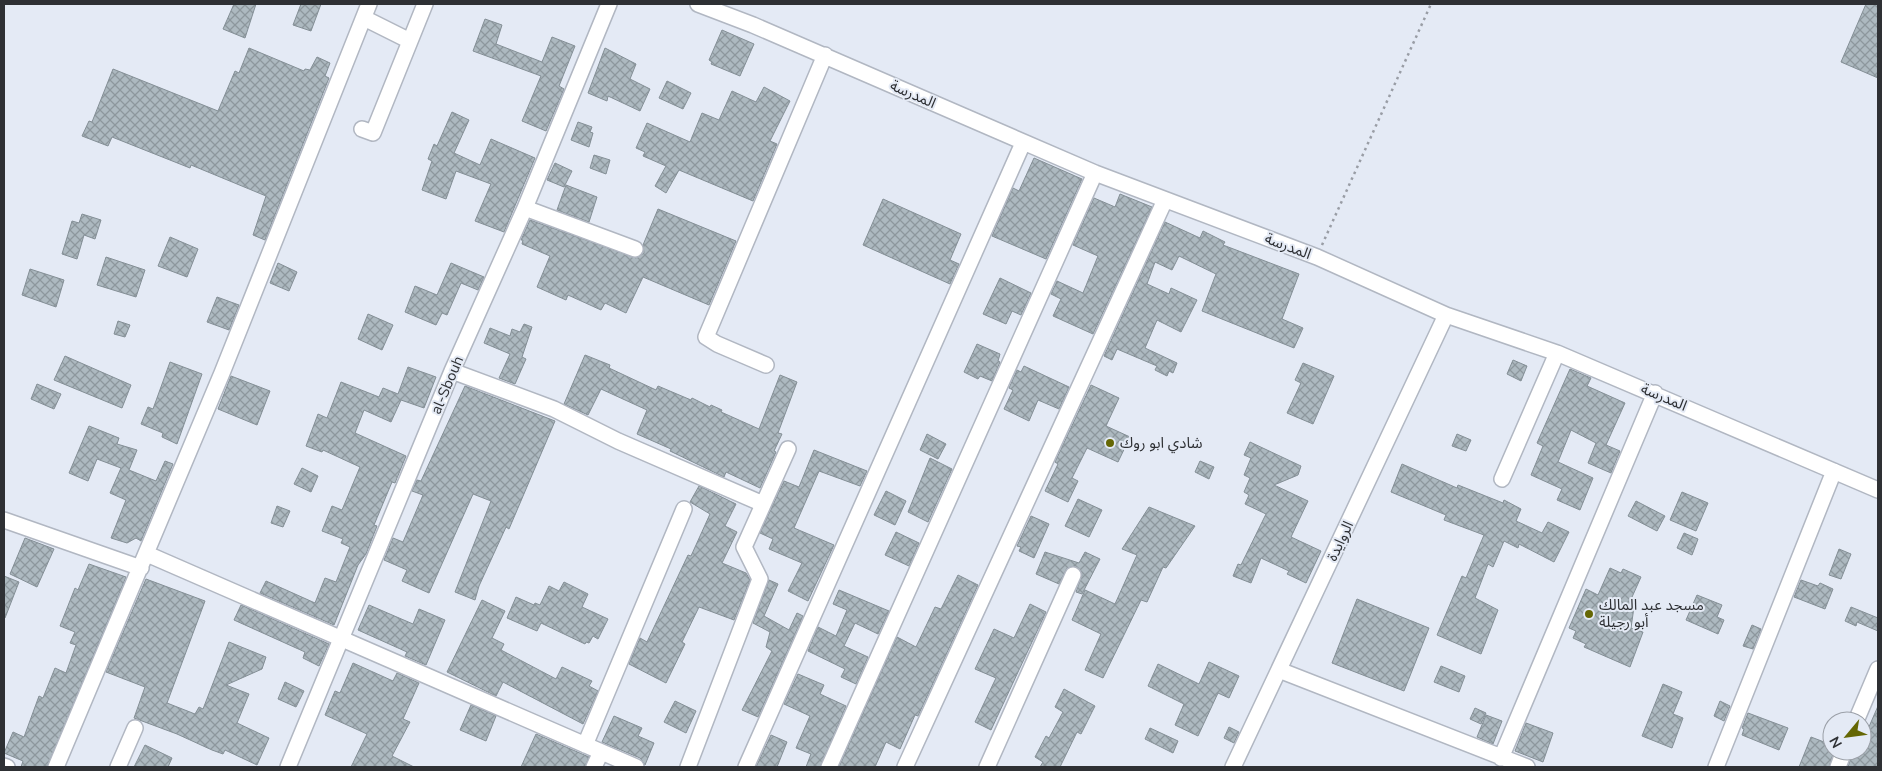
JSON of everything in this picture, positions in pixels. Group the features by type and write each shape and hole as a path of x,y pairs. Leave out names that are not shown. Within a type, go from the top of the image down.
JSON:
{"street":[{"path":"362,129 373,133 425,4"},
{"name":"al-Sbouh","path":"288,767 452,371 526,208 609,4"},
{"name":"المدرسة","path":"698,4 825,56 1095,173 1317,257 1446,316 1556,353 1655,393 1878,490"},
{"path":"56,767 222,373 366,11 410,41"},
{"path":"766,364 717,344 706,337 825,56"},
{"path":"746,767 1023,143"},
{"path":"829,767 1095,173"},
{"path":"905,767 1165,200"},
{"path":"526,208 635,249"},
{"name":"الروايدة","path":"1233,767 1446,316"},
{"path":"1502,479 1556,353"},
{"path":"452,371 554,410 618,441 763,504"},
{"path":"1501,758 1655,393"},
{"path":"688,767 760,579 744,547 788,449"},
{"path":"1716,767 1834,471"},
{"path":"586,745 684,509"},
{"path":"4,520 144,561 342,639 636,767"},
{"path":"986,767 1073,575"},
{"path":"1860,711 1878,669"},
{"path":"1279,670 1527,767"},
{"path":"118,767 135,728"},
{"path":"594,767 601,752"}],"path":[{"path":"1317,257 1431,4"}],"building":[{"path":"234,4 256,4 245,38 223,29"},
{"path":"301,4 321,4 311,31 293,25"},
{"path":"1866,4 1878,4 1878,78 1841,62"},
{"path":"485,19 502,25 496,44 542,62 552,37 575,46 559,86 564,89 546,131 522,121 541,76 473,51"},
{"path":"722,30 754,44 740,76 711,64 712,62 709,60"},
{"path":"249,48 304,71 305,69 310,70 317,57 330,63 325,76 329,78 265,240 253,235 266,196 191,165 190,168 112,137 108,146 82,136 89,121 92,122 113,69 218,111 235,71 239,73"},
{"path":"605,48 636,64 630,79 650,89 640,111 608,96 607,101 588,93"},
{"path":"667,81 691,93 683,109 659,98"},
{"path":"764,87 790,101 770,141 777,144 753,201 679,170 666,193 655,186 666,166 643,156 645,152 636,148 647,123 690,142 702,113 719,120 732,91 756,102"},
{"path":"452,112 469,120 454,153 480,165 491,139 535,158 504,232 475,221 491,184 456,171 446,199 422,190 432,161 428,159 434,144 437,146"},
{"path":"578,122 592,127 590,132 593,133 589,147 571,140"},
{"path":"594,155 610,160 606,174 590,168"},
{"path":"1034,158 1082,179 1046,259 992,236 1013,188 1019,191"},
{"path":"555,163 572,171 564,187 547,180"},
{"path":"566,185 597,197 589,222 557,210"},
{"path":"1120,194 1152,207 1093,334 1053,316 1061,299 1051,294 1057,281 1083,293 1098,256 1073,245 1094,198 1115,207"},
{"path":"883,199 961,234 950,260 959,264 950,284 863,245"},
{"path":"658,209 736,241 709,305 643,277 626,313 605,303 601,310 568,295 566,300 537,287 550,256 522,244 523,240 521,240 530,220 636,258 644,253 643,245"},
{"path":"82,214 101,220 95,239 84,235 77,259 62,254 72,221 79,223"},
{"path":"1165,222 1200,238 1203,231 1225,242 1223,245 1299,274 1282,319 1303,328 1294,348 1202,311 1216,274 1179,256 1172,270 1155,262 1147,284 1169,294 1171,288 1197,300 1181,332 1157,320 1145,348 1177,363 1173,373 1169,371 1167,376 1155,370 1157,366 1117,349 1112,360 1104,356"},
{"path":"170,237 198,249 187,277 158,266"},
{"path":"106,257 145,270 136,297 97,285"},
{"path":"278,263 297,272 289,291 270,283"},
{"path":"451,263 484,277 478,290 461,283 447,315 442,313 436,325 405,312 415,286 437,295"},
{"path":"30,269 64,280 56,307 22,295"},
{"path":"1000,278 1031,293 1021,315 1012,311 1006,324 983,314"},
{"path":"217,297 239,305 229,330 207,322"},
{"path":"368,314 393,325 382,350 358,339"},
{"path":"118,321 130,325 125,337 114,334"},
{"path":"524,324 532,327 522,357 526,359 515,384 499,378 510,354 484,343 490,328 510,336 512,329 520,332"},
{"path":"977,344 1000,354 998,361 1000,362 992,381 980,376 978,379 964,372"},
{"path":"585,355 610,365 609,368 656,390 658,386 691,400 692,398 710,407 711,405 722,410 721,412 759,429 780,375 797,382 778,433 782,434 774,451 776,452 760,488 726,472 724,477 670,451 671,449 637,434 647,410 601,389 588,415 564,404"},
{"path":"65,356 131,385 122,408 54,380"},
{"path":"1513,360 1527,366 1521,381 1507,374"},
{"path":"170,362 202,374 177,444 162,437 163,433 141,424 148,407 153,409"},
{"path":"1303,363 1334,376 1313,424 1287,413 1301,383 1295,380"},
{"path":"1024,366 1069,387 1059,409 1038,400 1029,421 1004,409 1013,390 1009,388 1017,370 1021,372"},
{"path":"408,367 436,377 424,408 401,400 391,422 364,410 355,433 406,456 395,483 392,482 374,525 377,526 366,554 358,565 334,625 260,593 266,581 315,603 325,578 336,582 350,547 341,543 343,539 322,531 332,506 342,510 360,467 323,450 322,452 306,446 318,414 327,418 341,382 379,397 383,388 398,394"},
{"path":"1570,369 1591,378 1587,386 1625,403 1606,445 1620,451 1611,473 1588,463 1596,443 1571,430 1558,462 1593,478 1580,510 1557,500 1562,489 1531,475 1543,446 1537,443"},
{"path":"231,376 270,391 257,425 218,409"},
{"path":"37,384 61,394 54,409 31,399"},
{"path":"1091,385 1119,398 1106,426 1130,437 1118,462 1087,448 1072,478 1078,481 1068,502 1045,491 1058,464 1055,462"},
{"path":"465,386 555,421 509,529 506,527 479,586 475,600 455,592 491,501 473,494 429,593 402,581 407,570 384,560 393,538 403,542 423,495 412,491 417,480 421,481"},
{"path":"89,426 119,438 117,444 137,450 129,470 156,481 165,461 173,464 141,541 136,538 127,543 111,538 126,500 110,493 121,468 97,459 88,481 69,473"},
{"path":"927,434 946,444 938,459 920,450"},
{"path":"1457,434 1471,440 1466,451 1452,446"},
{"path":"1250,442 1301,466 1298,475 1274,485 1308,501 1291,537 1321,551 1306,583 1287,574 1289,571 1261,558 1251,583 1233,576 1238,564 1241,565 1266,514 1245,504 1249,495 1244,492 1250,478 1244,475 1251,458 1244,455"},
{"path":"814,450 867,471 860,486 819,471 794,528 834,545 808,601 788,591 802,563 769,549 773,539 760,533 784,481 799,487"},
{"path":"930,458 952,469 928,522 908,512"},
{"path":"1200,461 1214,467 1209,479 1195,472"},
{"path":"1402,464 1457,488 1458,485 1503,503 1504,500 1521,509 1516,521 1542,533 1548,522 1569,532 1554,562 1519,544 1518,548 1504,541 1493,567 1488,564 1475,598 1498,610 1481,654 1437,635 1462,576 1466,578 1484,535 1444,520 1446,515 1391,492"},
{"path":"302,468 318,476 311,492 294,484"},
{"path":"699,486 736,504 725,526 737,532 722,563 746,573 750,580 734,620 699,607 682,642 685,644 666,683 629,664 640,638 647,642 688,555 691,556 710,514 690,502"},
{"path":"886,491 906,501 895,525 874,515"},
{"path":"1682,492 1708,503 1696,531 1670,520"},
{"path":"1078,499 1102,510 1089,537 1065,526"},
{"path":"1636,501 1665,516 1657,531 1628,516"},
{"path":"277,506 290,511 283,527 271,523"},
{"path":"1149,507 1195,526 1166,568 1163,567 1147,602 1141,600 1103,678 1085,670 1101,634 1072,620 1085,590 1115,604 1137,555 1122,549"},
{"path":"1031,516 1049,524 1034,558 1019,551 1021,547 1017,546"},
{"path":"896,532 919,543 909,566 885,555"},
{"path":"1684,533 1698,539 1692,555 1677,548"},
{"path":"25,538 54,549 37,587 10,574"},
{"path":"1839,549 1851,554 1841,579 1829,575"},
{"path":"1045,552 1079,563 1085,552 1100,559 1082,594 1076,592 1082,575 1076,566 1067,568 1059,584 1036,574"},
{"path":"89,564 126,577 47,767 21,767 23,761 4,753 13,732 24,737 39,696 43,698 55,668 66,673 76,645 70,643 75,632 60,626 75,588 78,590"},
{"path":"1610,568 1621,573 1623,569 1641,577 1628,606 1634,607 1631,628 1643,632 1630,667 1584,647 1586,644 1573,638 1576,631 1569,628 1586,589 1598,595"},
{"path":"958,575 978,585 918,716 915,715 900,749 886,742 875,767 839,767 897,637 916,647 935,607 941,609"},
{"path":"4,576 19,582 5,618 4,618"},
{"path":"146,579 205,601 167,703 195,714 199,707 203,709 229,642 266,657 262,669 226,685 249,694 237,723 269,738 257,765 225,750 223,754 134,718 145,687 106,672"},
{"path":"769,580 778,584 764,616 789,630 797,613 803,616 758,717 742,710 772,651 766,647 770,632 753,623"},
{"path":"1801,580 1818,586 1820,583 1833,589 1825,609 1794,597"},
{"path":"564,582 588,594 582,607 608,619 598,639 593,636 589,643 586,642 585,644 541,623 537,631 507,618 516,597 534,605 535,603 540,605 549,586 559,591"},
{"path":"839,590 889,611 878,634 855,623 844,646 868,657 856,684 841,677 845,669 808,651 818,627 836,636 847,610 833,604"},
{"path":"1697,595 1722,605 1717,617 1724,620 1718,634 1686,620"},
{"path":"1357,599 1429,628 1404,691 1332,663"},
{"path":"482,600 505,611 492,638 504,644 501,650 556,679 562,667 592,681 589,686 598,691 583,724 503,682 496,696 447,672"},
{"path":"1030,604 1046,612 991,730 975,722 996,678 975,669 994,629 1014,638"},
{"path":"241,605 329,644 319,666 303,658 305,652 234,620"},
{"path":"369,605 413,624 419,609 445,620 426,665 405,656 407,652 358,630"},
{"path":"1851,607 1878,618 1878,631 1857,622 1856,626 1845,621"},
{"path":"1752,625 1761,629 1753,649 1743,646"},
{"path":"1209,662 1239,676 1229,698 1218,693 1198,736 1175,725 1184,704 1148,686 1158,664 1199,684"},
{"path":"353,663 393,681 397,673 419,683 403,719 410,722 392,756 414,767 351,767 367,734 325,715 335,691 340,693"},
{"path":"1441,666 1465,676 1459,692 1434,682"},
{"path":"798,674 824,685 820,694 846,706 820,767 806,767 811,754 796,748 810,716 784,704"},
{"path":"285,682 304,691 296,707 278,699"},
{"path":"1663,684 1682,692 1673,714 1683,718 1672,748 1642,736"},
{"path":"1064,689 1095,706 1081,734 1077,732 1060,767 1040,767 1043,762 1035,757 1046,736 1049,738 1063,712 1055,707"},
{"path":"675,701 696,711 686,733 664,722"},
{"path":"1720,701 1730,706 1724,721 1714,716"},
{"path":"471,705 496,716 486,741 460,730"},
{"path":"1878,706 1878,767 1848,767 1850,761 1872,761 1872,720"},
{"path":"1475,708 1486,713 1481,724 1470,719"},
{"path":"1748,713 1788,728 1779,750 1742,735 1744,729 1742,728"},
{"path":"1486,715 1502,721 1493,744 1477,737"},
{"path":"614,716 642,728 638,736 654,743 645,765 640,758 602,742"},
{"path":"1526,723 1553,733 1543,762 1515,751"},
{"path":"1229,727 1239,732 1234,743 1224,738"},
{"path":"1150,728 1178,741 1173,753 1145,739"},
{"path":"536,734 589,757 585,767 521,767"},
{"path":"771,735 787,742 777,767 756,767"},
{"path":"1811,737 1822,741 1822,761 1831,761 1829,767 1799,767"},
{"path":"145,745 172,758 168,767 134,767"}],"place":[{"name":"شادي ابو روك","path":"1110,443"},
{"name":"مسجد عبد المالك أبو رجيلة","path":"1589,614"}]}
